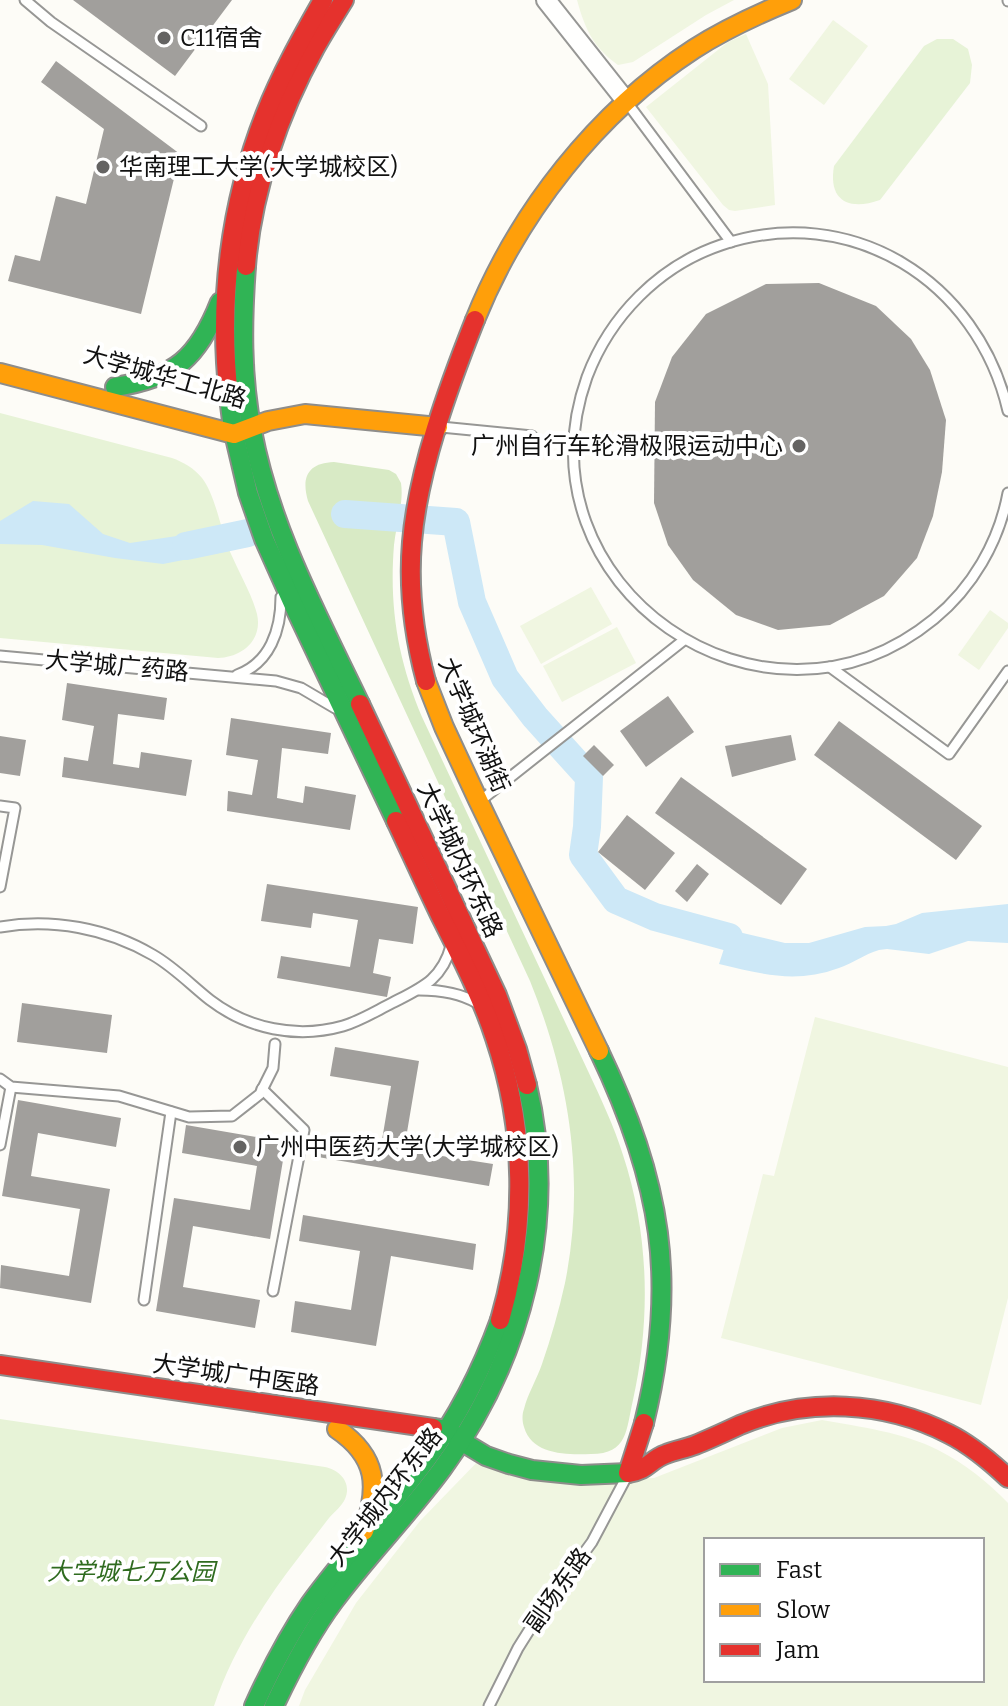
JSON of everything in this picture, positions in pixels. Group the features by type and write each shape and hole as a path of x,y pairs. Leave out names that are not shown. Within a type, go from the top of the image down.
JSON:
{"main road":[{"name":"大学城内环东路","path":"274,1706 296,1660 334,1601 442,1469 448,1439 491,1346 513,1269 519,1216 514,1110 494,1034 280,575 252,503 225,353 226,285 232,231 250,155 280,77 323,0"},
{"name":"大学城内环东路","path":"254,1706 273,1667 320,1590 448,1439 477,1414 507,1353 530,1273 537,1217 538,1181 532,1107 511,1028 292,561 239,426 244,374 242,312 255,204 291,94 344,0"},
{"name":"大学城环湖街","path":"634,1472 658,1359 662,1320 661,1259 648,1177 635,1135 614,1086 434,703 419,660 412,603 413,532 417,500 468,335 501,263 542,199 626,101 712,38 792,0"},
{"path":"115,387 164,375 191,354 211,324 226,285"},
{"name":"大学城华工北路","path":"0,357 115,387 239,426"},
{"name":"大学城华工北路","path":"0,373 239,426"},
{"path":"239,426 305,414 438,427"},
{"name":"大学城广中医路","path":"0,1365 448,1439 509,1463 552,1473 594,1475 634,1472"},
{"name":"大学城广中医路","path":"0,1380 337,1429 448,1439"},
{"path":"634,1472 662,1455 692,1446 750,1421 777,1413 849,1406 906,1417 949,1433 1008,1478"},
{"path":"337,1429 363,1451 373,1474 372,1501 359,1543"}],"street":[{"path":"546,0 626,101"}],"lane":[{"path":"25,0 51,22 201,126"},
{"path":"626,101 731,242"},
{"path":"1008,411 994,367 972,326 941,291 903,263 865,245 814,234 767,235 731,242 700,254 672,269 626,310 607,336 590,369 581,400 575,451 578,489 586,520 599,550 619,582 638,604 684,640 720,656 751,665 789,669 830,667 862,659 893,646 921,629 949,605 985,557 1008,493"},
{"path":"438,427 532,436"},
{"path":"233,676 260,661 269,650 281,613 280,575"},
{"path":"479,801 684,640"},
{"name":"大学城广药路","path":"0,656 276,681 301,688 330,704 349,721"},
{"path":"830,667 949,754 1008,671"},
{"path":"0,806 15,808 0,887"},
{"path":"0,927 59,924 110,935 154,955 239,1018 274,1030 311,1032 345,1025 419,990 432,981 442,968 452,939"},
{"path":"419,990 461,996 483,1008"},
{"path":"0,1079 11,1087 119,1096 189,1117 232,1116 260,1094 273,1068 275,1044"},
{"path":"0,1145 11,1087"},
{"path":"262,1089 304,1130 273,1291"},
{"path":"144,1300 171,1112"},
{"name":"副场东路","path":"489,1706 518,1648 592,1542 634,1472"}],"green space":[{"path":"577,0 734,0 633,62 618,65 591,37"},
{"path":"833,20 868,46 824,105 789,79"},
{"path":"746,34 768,84 775,205 735,211 723,205 646,107 728,42"},
{"path":"937,39 953,39 968,49 972,65 970,83 880,200 859,204 843,200 834,188 834,166 924,46"},
{"path":"0,413 172,458 195,471 210,493 228,547 255,606 257,632 249,645 235,654 218,658 0,638"},
{"path":"334,462 389,470 396,474 401,483 393,590 397,633 407,675 422,717 607,1113 632,1185 642,1246 643,1339 626,1430 619,1445 603,1453 572,1454 542,1448 528,1436 523,1425 526,1403 557,1314 571,1244 573,1167 564,1091 544,1017 530,981 308,501 305,485 309,473 318,465"},
{"path":"591,587 612,624 541,664 520,626"},
{"path":"990,610 1008,623 1008,628 979,670 958,655"},
{"path":"617,627 636,663 562,702 543,666"},
{"path":"815,1017 1008,1067 1008,1298 981,1405 721,1338 763,1174 774,1176"},
{"name":"大学城七万公园","path":"0,1419 325,1467 343,1478 347,1488 344,1502 261,1610 230,1666 214,1706 0,1706"},
{"path":"822,1420 910,1439 957,1461 984,1480 1008,1503 1008,1706 299,1706 305,1690 356,1603 420,1521 482,1457 594,1480 654,1478 782,1428"}],"water":[{"path":"33,501 69,504 103,534 130,543 217,530 229,551 163,564 42,545 0,544 0,521"},
{"path":"1008,904 1008,943 968,941 929,954 879,950 839,968 808,976 779,976 719,964 730,930 785,943 809,943 865,927 896,924 922,913"}],"building":[{"name":"C11宿舍","path":"73,0 232,0 175,76"},
{"path":"56,61 180,154 141,314 8,281 15,255 40,261 56,196 86,204 104,129 41,82"},
{"name":"广州自行车轮滑极限运动中心","path":"819,283 876,306 911,339 930,370 946,420 942,472 933,516 917,558 884,596 830,625 778,630 736,615 693,580 668,545 654,503 655,402 672,357 706,314 766,284"},
{"path":"67,683 167,698 164,720 118,714 113,764 139,768 141,752 192,760 186,796 62,777 64,757 88,761 94,726 62,720"},
{"path":"668,696 694,732 646,767 620,731"},
{"path":"231,718 331,733 328,754 282,748 277,798 303,803 305,786 356,795 350,830 227,811 228,791 252,795 258,760 226,755"},
{"path":"839,721 982,826 956,860 814,755"},
{"path":"791,735 796,760 732,777 725,746"},
{"path":"0,736 26,740 20,776 0,773"},
{"path":"594,745 614,765 603,776 583,756"},
{"path":"681,777 807,869 781,905 655,813"},
{"path":"627,815 675,853 645,890 598,852"},
{"path":"697,864 709,874 687,902 675,891"},
{"path":"267,884 418,907 413,944 379,939 373,973 391,977 387,997 277,978 281,956 350,967 358,920 313,913 311,928 261,921"},
{"path":"22,1003 112,1015 107,1053 17,1042"},
{"path":"335,1047 419,1061 404,1150 493,1164 489,1186 312,1156 316,1135 381,1146 391,1086 330,1076"},
{"path":"18,1100 121,1118 116,1147 38,1133 31,1176 110,1189 91,1303 0,1288 1,1265 69,1276 80,1209 2,1196"},
{"path":"186,1125 286,1142 270,1239 193,1226 183,1287 260,1300 255,1328 156,1311 174,1198 250,1210 257,1166 182,1153"},
{"path":"303,1215 476,1244 473,1270 391,1256 376,1346 291,1332 295,1301 351,1310 360,1251 299,1241"}],"waterway":[{"path":"345,514 456,522 472,602 505,678 589,777 583,855 616,900 655,917 729,937"},
{"path":"186,546 248,533"}],"traffic: fast":[{"path":"246,266 244,369 248,410 260,467 297,571 360,704"},
{"path":"115,387 154,378 182,362 203,338 220,302"},
{"path":"229,397 248,493 264,539 396,821"},
{"path":"599,1051 637,1144 650,1188 658,1232 660,1323 655,1372 644,1423"},
{"path":"274,1706 325,1613 442,1469 470,1427 494,1382 526,1286 535,1237 538,1186 536,1136 527,1085"},
{"path":"254,1706 310,1604 449,1427 477,1375 500,1320"},
{"path":"433,1428 447,1430 486,1456 532,1470 581,1475 628,1473"}],"traffic: slow":[{"path":"475,320 514,241 564,168 593,134 659,74 694,49 742,22 792,0"},
{"path":"0,373 234,434 268,421 305,414 438,427"},
{"path":"426,681 478,800 599,1051"},
{"path":"337,1429 361,1451 372,1474 372,1500 364,1531"}],"traffic: jam":[{"path":"229,397 226,289 243,183 271,100 323,0"},
{"path":"246,266 254,209 269,153 302,73 344,0"},
{"path":"426,681 415,630 412,595 415,515 427,458 475,320"},
{"path":"360,704 497,995 527,1085"},
{"path":"396,821 483,1006 495,1038 513,1108 519,1179 518,1214 515,1250 500,1320"},
{"path":"0,1365 433,1428"},
{"path":"644,1423 628,1473 640,1470 666,1454 766,1416 792,1410 846,1407 872,1409 924,1423 965,1443 1008,1478"}],"place":[{"name":"C11宿舍","path":"164,38"},
{"name":"华南理工大学(大学城校区)","path":"103,167"},
{"name":"广州自行车轮滑极限运动中心","path":"799,446"},
{"name":"广州中医药大学(大学城校区)","path":"240,1147"}]}
